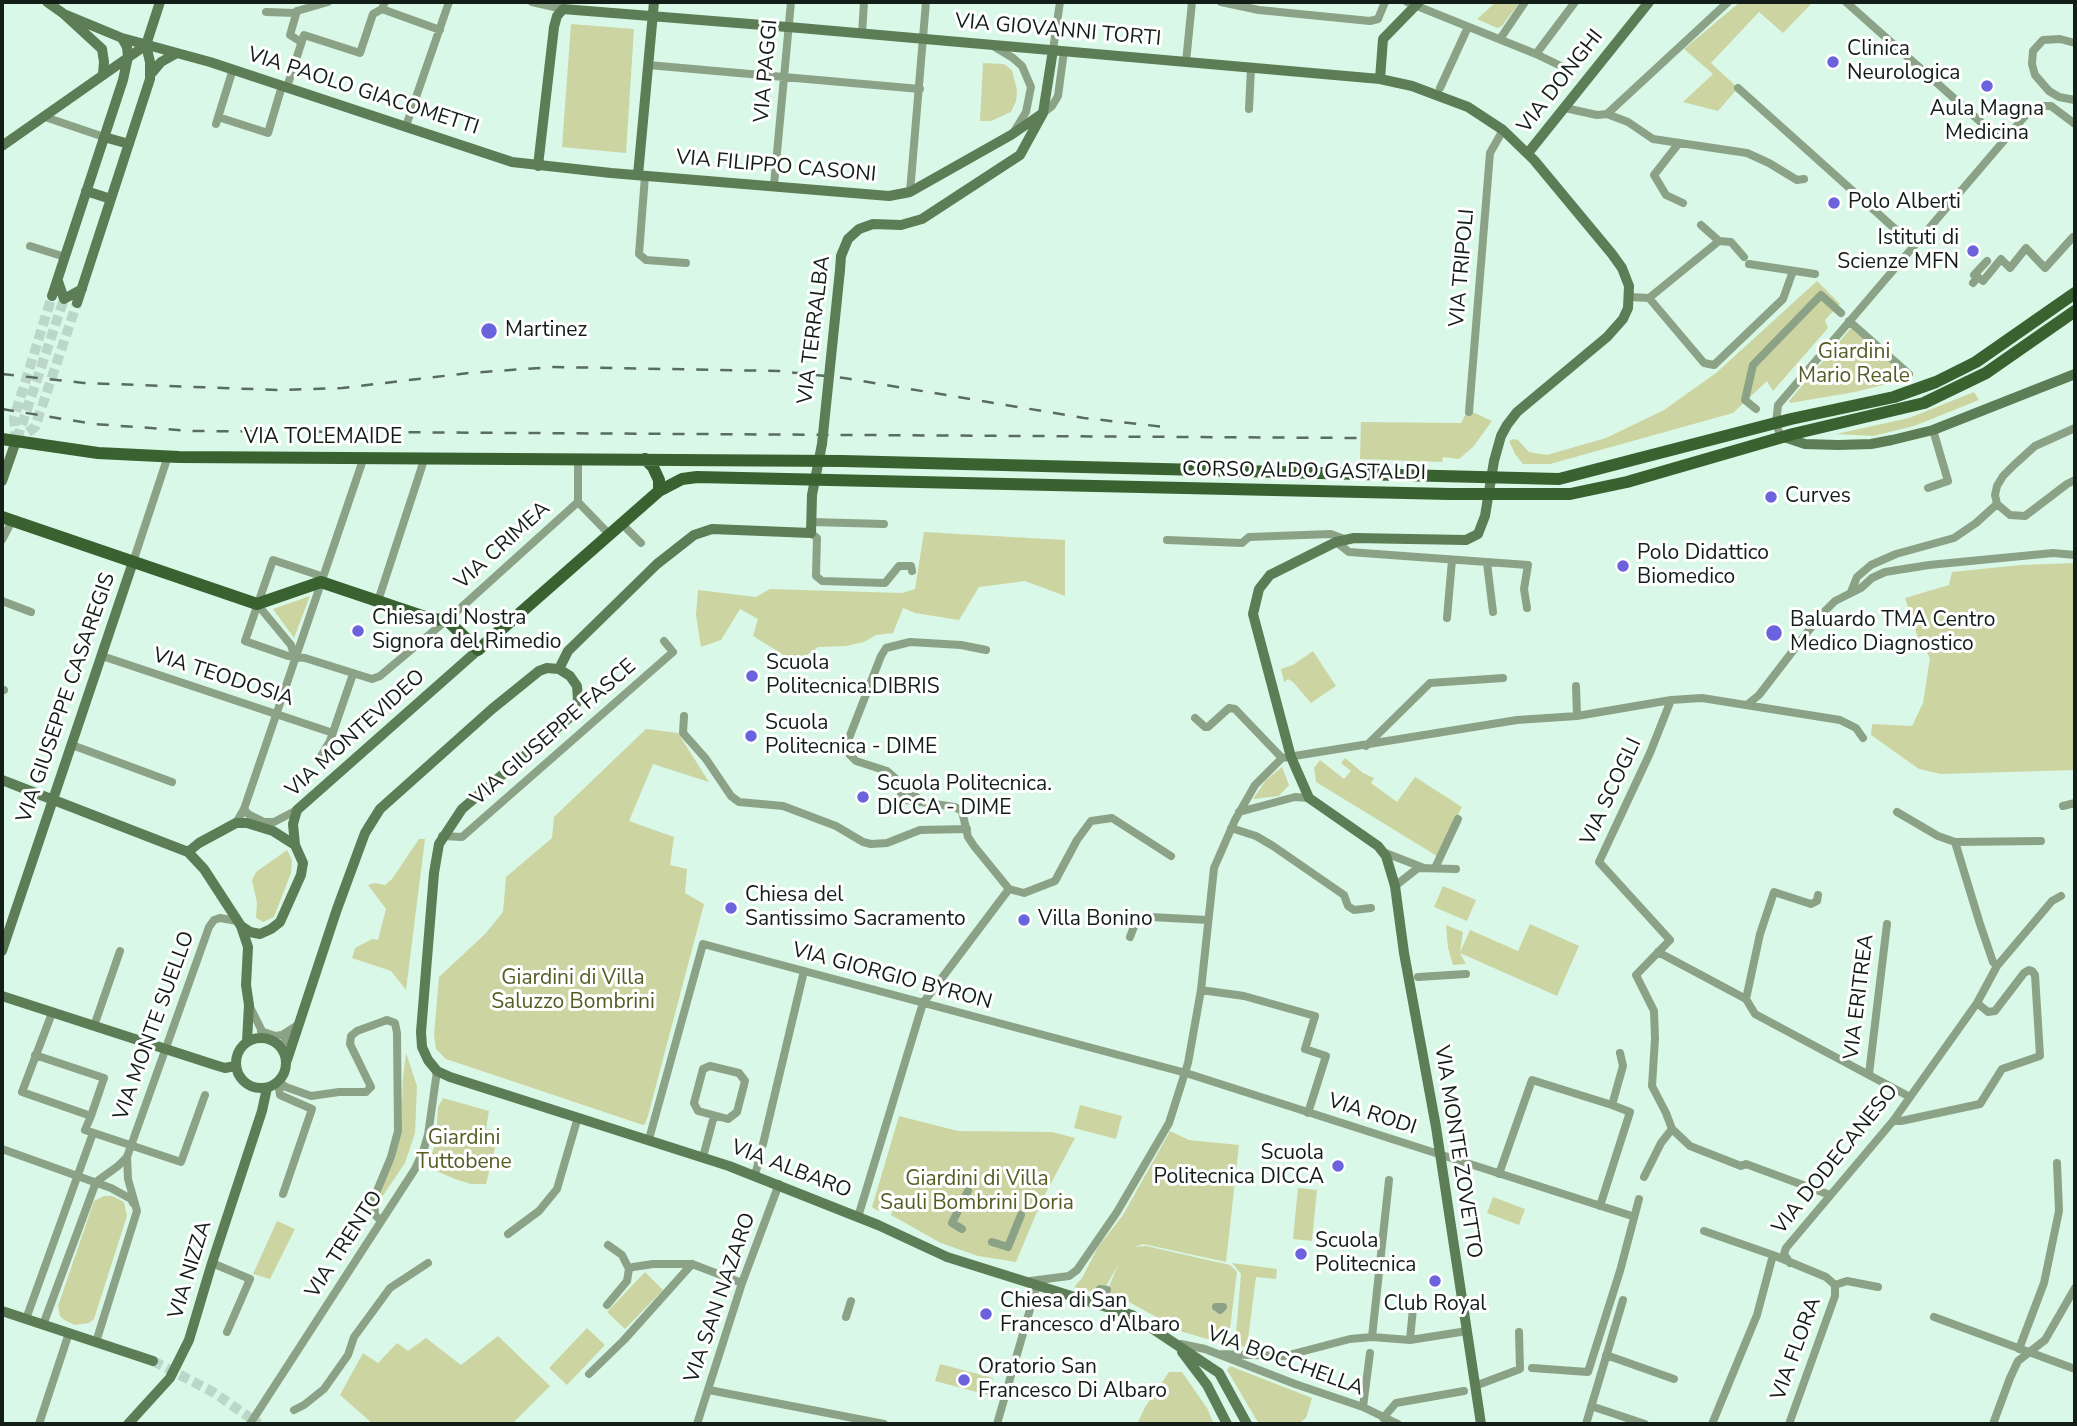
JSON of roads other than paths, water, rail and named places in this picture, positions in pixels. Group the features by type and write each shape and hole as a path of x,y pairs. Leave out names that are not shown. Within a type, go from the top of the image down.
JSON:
{"main road":[{"name":"CORSO ALDO GASTALDI","path":"645,459 1491,476 1542,480 1576,477 1776,423 1894,397 1936,382 1987,355 2075,293"},
{"name":"CORSO ALDO GASTALDI","path":"659,491 682,479 698,477 1544,496 1596,490 1784,437 1924,403 1986,373 2075,311"},
{"name":"VIA TOLEMAIDE","path":"2,439 97,453 168,456 645,459"},
{"path":"645,459 653,467 659,481 659,491"},
{"name":"VIA MONTEVIDEO","path":"478,650 659,491"},
{"path":"7,519 257,604 321,582 431,619 447,620 478,650"}],"street":[{"path":"47,2 102,49 103,74"},
{"path":"150,75 146,45 160,2"},
{"path":"266,12 328,2"},
{"path":"406,126 449,2"},
{"path":"532,2 563,9 557,16 554,27 538,166"},
{"path":"654,2 648,65 639,254 646,260 686,263"},
{"name":"VIA PAGGI","path":"774,186 790,2"},
{"path":"862,34 864,2"},
{"path":"911,192 926,2"},
{"path":"911,192 1044,113 1058,51 1060,2"},
{"path":"1186,62 1192,2"},
{"path":"1221,2 1259,10 1370,21 1378,19 1385,2"},
{"path":"1500,39 1525,2"},
{"path":"1536,54 1574,2"},
{"name":"VIA DONGHI","path":"1528,153 1649,2"},
{"path":"1607,114 1728,2"},
{"path":"1846,2 2002,141"},
{"path":"1380,79 1383,39 1414,3 1567,69"},
{"path":"233,69 217,120 268,133 304,35 360,53 373,14 384,5 440,30"},
{"path":"296,8 290,35 301,42"},
{"name":"VIA GIOVANNI TORTI","path":"563,9 1380,79 1437,94 1468,107 1503,130 1528,153 1612,254 1626,276 1630,297"},
{"name":"VIA PAOLO GIACOMETTI","path":"64,14 122,38 233,69 512,162 642,175"},
{"path":"1440,88 1468,27"},
{"path":"52,296 128,57 122,38"},
{"path":"2040,106 2042,90 2032,64 2036,47 2048,39 2075,43"},
{"path":"2,146 146,45"},
{"path":"991,45 1003,50 1022,66 1031,87 1023,119 1011,135"},
{"path":"77,303 150,75 161,62 177,53"},
{"path":"648,65 920,89"},
{"path":"1249,109 1251,68"},
{"path":"2040,82 2054,94 2075,100"},
{"path":"1738,88 1913,244"},
{"path":"2075,124 2051,106 2040,106 2025,116 1778,405 1776,423 1784,437 1805,444 1871,444 1933,430 2075,374"},
{"path":"1565,108 1597,115 1607,114 1628,122 1653,139 1747,153 1797,180 1804,179"},
{"name":"VIA TERRALBA","path":"818,461 841,256 848,239 859,229 873,224 901,225 922,219 1020,155 1044,113"},
{"path":"46,117 129,144"},
{"name":"VIA TRIPOLI","path":"1469,412 1490,153 1503,130"},
{"path":"1679,143 1654,175 1666,195 1683,203"},
{"name":"VIA FILIPPO CASONI","path":"642,175 889,196 911,192"},
{"path":"86,191 111,199"},
{"path":"1701,225 1719,240 1731,242 1747,261 1815,274"},
{"path":"1987,261 1974,275 1975,281 1978,276 1983,281 2001,259 2010,268 2026,248 2045,268 2074,237 2075,239"},
{"path":"1286,757 1286,740 1253,621 1259,589 1270,575 1340,540 1466,540 1478,534 1483,527 1501,436 1512,419 1607,337 1623,319 1630,297 1649,298 1719,240"},
{"path":"30,246 65,257"},
{"path":"1649,298 1704,363 1714,365 1783,299 1793,271"},
{"path":"58,281 64,299 82,289"},
{"path":"1756,409 1745,400 1753,365 1821,295 1841,313"},
{"path":"1849,321 1909,373"},
{"path":"2075,428 2035,446 2014,465 1997,486 1997,504 2010,515 2025,516 2075,480"},
{"path":"1928,488 1948,481 1933,430"},
{"path":"2,481 16,441"},
{"name":"VIA GIUSEPPE CASAREGIS","path":"2,951 168,456"},
{"path":"236,823 244,809 275,713 300,658 321,582 364,457"},
{"path":"378,601 425,457"},
{"name":"VIA CRIMEA","path":"353,674 372,679 380,676 447,620 578,502 578,458"},
{"path":"818,461 811,527 817,538 816,576 822,581 885,583 899,566 911,566 912,571"},
{"path":"578,502 609,534"},
{"path":"1851,592 1857,576 1871,565 1896,554 1954,538 1997,504"},
{"path":"2,540 7,519"},
{"path":"559,668 568,651 657,564 694,535 712,529 884,524"},
{"path":"627,529 641,543"},
{"path":"1167,540 1242,543 1249,537 1331,534 1340,540 1349,552 1528,565 1524,589 1527,608"},
{"path":"1747,705 1759,695 1819,617 1835,601 1885,572 2053,553 2075,555"},
{"path":"1447,618 1452,560"},
{"path":"321,582 318,575 273,561 245,641 353,674 333,733 321,756"},
{"path":"1487,563 1493,612"},
{"path":"2,601 32,612"},
{"path":"257,604 300,658"},
{"name":"VIA GIUSEPPE FASCE","path":"442,836 462,836 673,652 664,641"},
{"path":"923,803 887,771 856,761 849,754 849,738 881,656 886,648 911,642 961,645 986,650"},
{"name":"VIA MONTEVIDEO","path":"295,845 293,827 297,810 478,650"},
{"name":"VIA TEODOSIA","path":"102,656 333,733"},
{"path":"275,1084 285,1072 297,1029 365,832 380,809 492,709 539,671 559,668 570,676 577,686 578,700 569,718 462,809 442,836 436,853 421,1032 422,1047 437,1071"},
{"path":"1366,746 1430,684 1503,678"},
{"path":"1576,686 1577,716"},
{"path":"997,1424 1033,1283 1069,1276 1077,1270 1117,1212 1160,1140 1175,1108 1186,1073 1201,990 1212,874 1231,828 1255,785 1286,757 1517,720 1577,716 1671,700 1702,698 1840,720 1856,728 1863,738"},
{"name":"VIA SCOGLI","path":"1658,951 1670,940 1599,862 1671,700"},
{"path":"1195,718 1208,727 1229,708 1235,709 1286,757 1309,799"},
{"path":"684,716 683,733 739,803 783,806 836,826 871,844 887,843 920,830 967,829"},
{"path":"72,744 172,782"},
{"path":"2,780 188,852 204,869 239,923 248,947 247,1041"},
{"path":"901,795 907,800 955,807 961,811 968,837 974,846 1009,889 1024,893 1055,881 1077,840 1091,821 1112,818 1171,856"},
{"path":"1239,812 1295,797 1309,799 1378,846 1382,852 1424,868"},
{"path":"2063,806 2075,803"},
{"path":"244,809 264,822 274,822 297,810"},
{"path":"1896,812 1938,836 1955,842 2041,841"},
{"path":"1435,868 1458,819"},
{"path":"188,852 236,823 247,823 274,831 295,845 303,863 294,893 280,922 260,934 248,947"},
{"path":"1231,828 1256,836 1273,846 1344,895 1354,910 1371,908"},
{"path":"1955,842 1980,924 1997,967"},
{"name":"VIA MONTE ZOVETTO","path":"1382,852 1386,856 1395,886 1481,1424"},
{"path":"1395,886 1418,868 1456,869"},
{"path":"858,1217 923,1003 1009,889"},
{"path":"1746,999 1760,934 1774,892 1811,904 1817,901 1818,895"},
{"name":"VIA DODECANESO","path":"1790,1264 1784,1254 1786,1248 1893,1121 1977,1003 1997,967 2052,901 2061,896"},
{"path":"1130,937 1135,924 1150,917 1208,920"},
{"name":"VIA MONTE SUELLO","path":"127,1157 207,930 214,920 228,918 239,923"},
{"path":"239,923 250,932 260,934"},
{"name":"VIA ERITREA","path":"1869,1074 1887,924"},
{"name":"VIA GIORGIO BYRON","path":"649,1139 703,944 1186,1073"},
{"path":"94,1026 120,951"},
{"path":"1830,1195 1689,1146 1672,1129 1667,1113 1652,1086 1654,1011 1636,975 1658,951 1746,999 1755,1014 1910,1097"},
{"path":"1893,1121 1980,1104 2002,1069 2040,1056 2035,975 2029,970 2024,973 1995,1011 1988,1012 1977,1003"},
{"path":"763,1144 804,971"},
{"path":"1419,977 1466,974"},
{"path":"1201,990 1244,996 1315,1016 1305,1049 1326,1056 1308,1113"},
{"path":"2,996 225,1068 235,1066"},
{"path":"249,1005 264,1035 278,1044 287,1060"},
{"path":"52,1013 22,1092 91,1115"},
{"path":"297,1029 282,1035 264,1035 247,1041 240,1047 235,1066 240,1078 257,1088 275,1084 311,1096 366,1092 371,1087 350,1038 357,1031 390,1020 395,1023 398,1131 391,1157 374,1198 375,1215 381,1221"},
{"path":"278,1044 282,1044 297,1029"},
{"path":"1612,1105 1623,1066 1619,1053"},
{"path":"35,1055 103,1078 85,1130 181,1162 205,1096"},
{"name":"VIA ALBARO","path":"710,1066 739,1073 745,1082 737,1112 727,1119 714,1116 698,1111 694,1103 703,1069 710,1066"},
{"name":"VIA ALBARO","path":"437,1071 755,1175 947,1257 1132,1315 1219,1373 1247,1424"},
{"name":"VIA TRENTO","path":"250,1424 423,1152 437,1071"},
{"name":"VIA RODI","path":"1186,1073 1629,1215"},
{"path":"1499,1174 1532,1080 1612,1105 1630,1112 1600,1206"},
{"path":"275,1084 280,1095 312,1109 283,1194"},
{"name":"VIA NIZZA","path":"128,1424 155,1397 179,1362 189,1340 262,1111 275,1084"},
{"name":"VIA ALBARO","path":"703,1157 714,1116"},
{"path":"508,1234 539,1211 557,1189 578,1117"},
{"path":"1644,1177 1661,1143 1672,1129"},
{"path":"26,1319 93,1133"},
{"path":"2,1149 79,1175 124,1194 131,1199 137,1211"},
{"path":"43,1325 96,1182 127,1157"},
{"path":"96,1342 137,1211 128,1179 127,1157"},
{"path":"755,1175 759,1160"},
{"path":"2019,1349 2044,1283 2059,1211 2057,1163"},
{"path":"1372,1337 1389,1180"},
{"name":"VIA SAN NAZARO","path":"697,1424 742,1283 779,1184"},
{"path":"962,1229 952,1223 968,1191"},
{"path":"1532,1368 1588,1373 1639,1199"},
{"path":"992,1242 1009,1247 1021,1215"},
{"name":"VIA DODECANESO","path":"1704,1231 1773,1255 1790,1264"},
{"path":"607,1305 627,1281 629,1269 622,1255 608,1245"},
{"path":"1712,1424 1757,1315 1773,1255"},
{"path":"212,1263 250,1279 227,1332"},
{"path":"294,1410 324,1389 348,1355 354,1337 390,1288 428,1263"},
{"path":"629,1269 653,1264 692,1264 742,1283"},
{"path":"589,1374 624,1340 692,1264"},
{"name":"VIA FLORA","path":"1789,1424 1835,1296 1835,1285 1826,1277 1790,1264"},
{"name":"VIA FLORA","path":"1835,1285 1847,1281 1878,1287"},
{"path":"1993,1424 2018,1361 2045,1340 2075,1288"},
{"path":"1586,1424 1623,1300"},
{"path":"846,1317 851,1301"},
{"path":"1410,1340 1413,1308"},
{"path":"2,1311 153,1361"},
{"path":"1934,1317 2075,1369"},
{"path":"1218,1354 1285,1356 1350,1339 1372,1337 1410,1340 1467,1331"},
{"path":"1475,1386 1520,1369 1519,1332"},
{"path":"39,1424 69,1334"},
{"path":"1174,1342 1207,1385 1227,1424"},
{"name":"VIA BOCCHELLA","path":"1174,1342 1218,1354 1363,1407 1398,1424"},
{"path":"1363,1407 1370,1353"},
{"path":"1606,1355 1674,1379"},
{"path":"709,1390 853,1422 884,1424"},
{"path":"1383,1418 1396,1403 1464,1391"},
{"path":"1591,1406 1645,1424"}],"tunnel":[{"path":"16,441 14,418 52,296"},
{"path":"17,439 64,299"},
{"path":"16,441 35,427 77,303"},
{"path":"759,1160 763,1144"},
{"path":"153,1361 213,1392 259,1424"}],"railway":[{"path":"2,374 84,383 279,390 342,388 469,373 553,367 779,371 844,378 1084,418 1165,427"},
{"path":"2,409 94,424 192,431 1357,438"}],"place":[{"name":"Clinica Neurologica","path":"1833,62"},
{"name":"Aula Magna Medicina","path":"1987,86"},
{"name":"Polo Alberti","path":"1834,203"},
{"name":"Istituti di Scienze MFN","path":"1973,251"},
{"name":"Martinez","path":"489,331"},
{"name":"Curves","path":"1771,497"},
{"name":"Polo Didattico Biomedico","path":"1623,566"},
{"name":"Chiesa di Nostra Signora del Rimedio","path":"358,631"},
{"name":"Baluardo TMA Centro Medico Diagnostico","path":"1774,633"},
{"name":"Scuola Politecnica.DIBRIS","path":"752,676"},
{"name":"Scuola Politecnica - DIME","path":"751,736"},
{"name":"Scuola Politecnica. DICCA - DIME","path":"863,797"},
{"name":"Chiesa del Santissimo Sacramento","path":"731,908"},
{"name":"Villa Bonino","path":"1024,920"},
{"name":"Scuola Politecnica DICCA","path":"1338,1166"},
{"name":"Scuola Politecnica","path":"1301,1254"},
{"name":"Club Royal","path":"1435,1281"},
{"name":"Chiesa di San Francesco d'Albaro","path":"986,1314"},
{"name":"Oratorio San Francesco Di Albaro","path":"964,1380"}],"park label":[{"name":"Giardini Mario Reale","path":"1854,365"},
{"name":"Giardini di Villa Saluzzo Bombrini","path":"573,991"},
{"name":"Giardini Tuttobene","path":"464,1151"},
{"name":"Giardini di Villa Sauli Bombrini Doria","path":"977,1192"}]}
